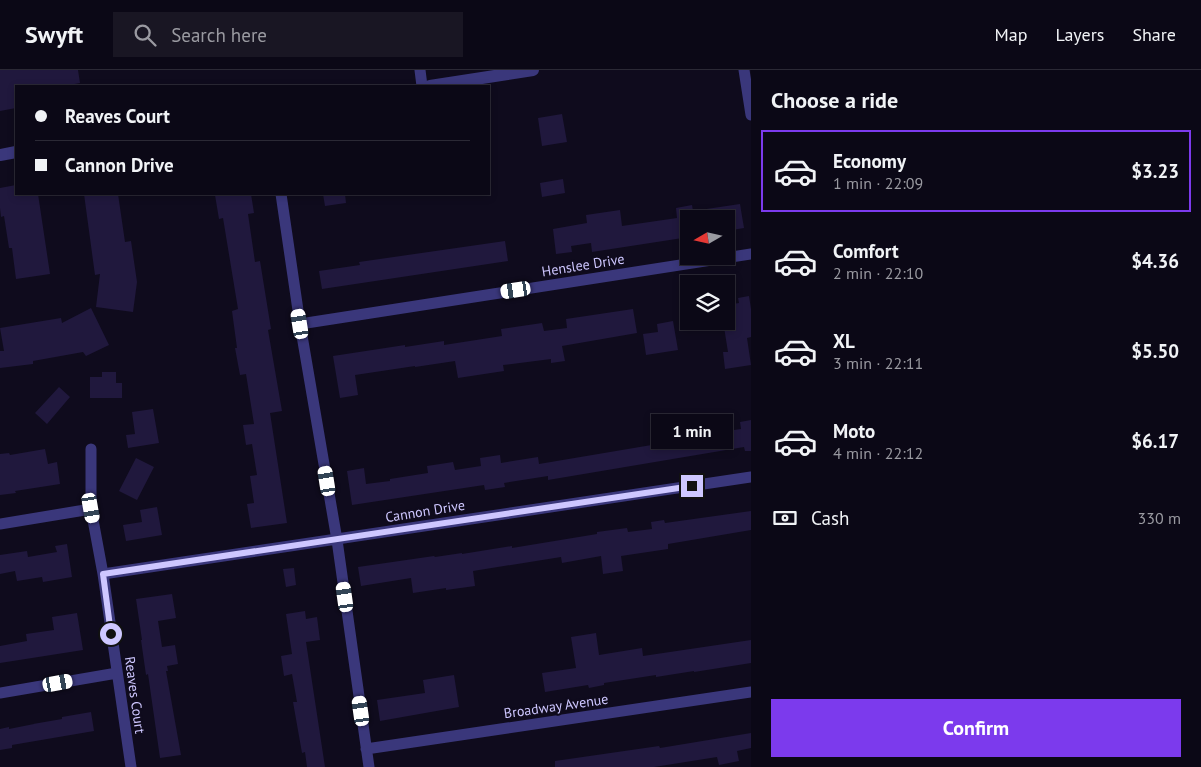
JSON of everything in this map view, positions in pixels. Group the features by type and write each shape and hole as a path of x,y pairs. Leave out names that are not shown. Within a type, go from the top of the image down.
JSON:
{"street":[{"path":"420,70 422,85"},
{"path":"436,85 533,70"},
{"path":"744,70 751,115"},
{"path":"0,156 15,152"},
{"path":"281,195 300,324 337,540 369,767"},
{"name":"Henslee Drive","path":"300,324 751,254"},
{"name":"Reaves Court","path":"91,449 91,508 103,574 131,767"},
{"name":"Cannon Drive","path":"103,574 751,477"},
{"path":"0,524 91,508"},
{"path":"0,694 117,673"},
{"name":"Broadway Avenue","path":"366,749 751,692"}],"building":[{"path":"0,70 78,70 80,83 69,85 15,85 15,108 0,111"},
{"path":"562,114 567,142 542,146 538,118"},
{"path":"563,179 565,193 542,197 540,183"},
{"path":"15,185 15,195 38,195 50,274 16,279 12,248 9,248 4,216 1,217 0,188"},
{"path":"84,195 118,195 125,242 131,241 137,282 133,312 96,307 100,274 95,275"},
{"path":"215,195 251,195 254,213 248,214 255,262 260,261 271,329 268,330 282,411 270,413 287,523 251,528 247,504 254,503 250,476 257,475 252,444 246,445 243,425 254,424 246,374 240,375 235,348 237,348 232,311 238,309 223,218 219,219"},
{"path":"323,195 345,195 346,203 325,206"},
{"path":"740,204 744,228 735,230 735,210 700,210"},
{"path":"692,205 693,210 680,210 680,238 592,252 591,243 571,246 572,252 556,254 553,229 587,223 586,215 620,210 622,226 677,218 676,208"},
{"path":"505,241 508,261 322,289 319,271 360,265 359,262"},
{"path":"749,296 751,337 747,338 751,365 725,369 723,352 728,352 724,330 735,330 735,304 739,303 738,298"},
{"path":"91,308 109,345 86,356 83,352 33,361 33,364 0,368 0,351 4,351 0,328 61,318 62,323"},
{"path":"633,309 637,333 562,346 565,361 551,363 551,359 503,365 504,371 458,378 455,361 355,375 358,395 340,398 333,356 405,345 405,347 444,341 444,345 502,336 501,329 542,323 544,331 567,328 566,319"},
{"path":"673,321 678,350 646,355 643,334 658,332 657,324"},
{"path":"102,372 116,372 116,383 122,383 122,398 90,398 90,377 102,377"},
{"path":"59,387 70,397 47,424 35,413"},
{"path":"153,409 159,443 128,448 126,435 135,434 132,412"},
{"path":"751,420 751,451 745,451 744,447 548,480 548,476 504,483 505,487 485,490 484,485 352,505 347,471 364,468 366,484 428,473 427,466 453,462 455,470 481,466 480,458 500,455 501,463 538,457 539,464 741,429 740,422"},
{"path":"45,449 48,464 57,462 60,484 0,495 0,454 9,453 10,455"},
{"path":"136,458 154,467 137,500 119,491"},
{"path":"157,507 162,535 126,541 123,525 142,522 140,510"},
{"path":"751,511 751,530 668,544 668,549 621,556 623,571 603,574 601,556 562,563 561,557 473,571 475,586 413,593 411,578 361,586 358,567 512,546 512,548 627,528 628,532 652,529 651,522 664,520 665,523"},
{"path":"67,544 72,577 43,582 42,577 17,581 15,571 0,574 0,555 27,551 28,557 57,552 55,546"},
{"path":"294,568 296,585 286,587 283,569"},
{"path":"172,594 176,618 158,621 162,647 175,645 178,664 167,666 168,671 166,671 181,755 160,758 136,599"},
{"path":"305,611 306,619 317,617 320,640 306,642 325,767 307,767 305,752 302,753 293,702 297,702 292,674 284,676 281,656 292,654 286,614"},
{"path":"77,613 83,650 0,663 0,646 27,641 26,634 54,630 52,617"},
{"path":"596,633 599,655 642,648 643,656 751,640 751,663 604,683 604,685 589,688 588,685 545,692 542,673 576,668 571,637"},
{"path":"454,675 459,707 380,721 377,700 425,693 423,680"},
{"path":"91,712 94,731 12,745 12,748 0,750 0,729 9,727 9,729"},
{"path":"751,733 751,748 737,751 739,761 719,765 717,757 654,767 555,767 555,761 659,746 660,748"}],"route":[{"path":"111,634 103,574 692,486"}]}
